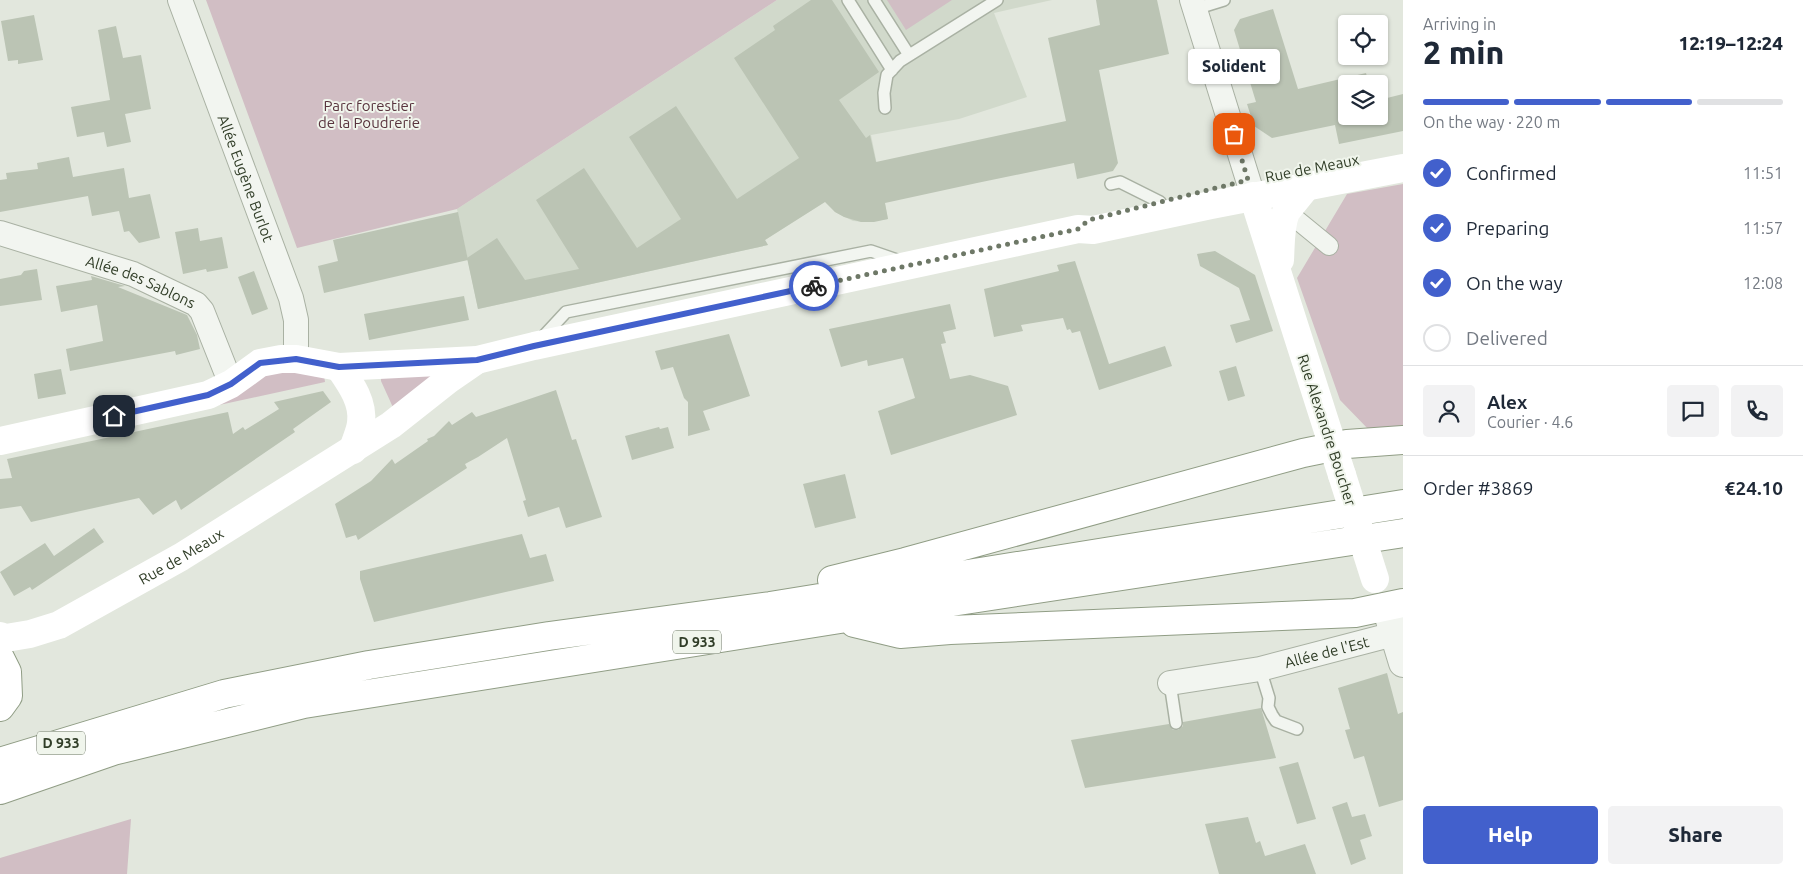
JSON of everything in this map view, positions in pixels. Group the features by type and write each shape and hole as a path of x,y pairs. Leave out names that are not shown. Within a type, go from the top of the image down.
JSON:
{"main road":[{"name":"Rue de Meaux","path":"1078,229 1089,220 1160,202 1242,187 1403,151"},
{"name":"Rue de Meaux","path":"0,441 208,395 231,384 260,363 296,359 339,367 477,360 911,265 950,251 1078,229 1092,230 1242,187 1266,186 1403,159"},
{"name":"Rue de Meaux","path":"1242,187 1308,186 1403,168"},
{"path":"1280,280 1281,236 1284,217 1308,186"},
{"name":"Rue Alexandre Boucher","path":"1242,187 1280,280 1375,579 1394,605"},
{"name":"Rue de Meaux","path":"0,636 6,638 30,634 59,624 181,557 353,450 392,424 477,360"},
{"path":"339,367 355,393 361,408 361,423 353,450"},
{"path":"770,606 833,579 905,562 1293,456 1347,444 1403,440"},
{"name":"D 933","path":"0,762 233,692 369,665 520,640 770,606 1403,504"},
{"name":"D 933","path":"0,790 113,752 304,704 1403,533"},
{"path":"840,620 900,634 1355,613 1394,605"},
{"path":"0,658 7,672 8,696 0,707"}],"street":[{"name":"Allée Eugène Burlot","path":"180,0 291,298 296,320 296,359"},
{"path":"1194,4 1242,187"},
{"path":"1296,220 1329,246"},
{"name":"Allée des Sablons","path":"0,233 133,274 196,304 202,311 231,384"},
{"name":"Rue Alexandre Boucher","path":"1394,605 1394,634 1403,663"},
{"name":"Allée de l'Est","path":"1170,684 1260,669 1394,634"}],"lane":[{"path":"848,0 892,70"},
{"path":"874,0 909,55"},
{"path":"885,108 884,93 887,76 900,61 997,0"},
{"path":"1194,4 1224,0"},
{"path":"1111,184 1120,182 1160,202"},
{"path":"1260,669 1269,698 1268,707 1272,715 1276,721 1297,729"},
{"path":"1170,684 1176,723"}],"shaded area":[{"path":"777,0 1052,0 994,13 1027,97 959,119 871,135 888,219 868,222 853,221 835,212 826,201 765,240 768,245 478,309 457,209"}],"green space":[{"name":"Parc forestier de la Poudrerie","path":"206,0 777,0 457,209 297,248"},
{"path":"887,0 952,0 906,30"},
{"path":"1403,184 1403,429 1370,431 1340,400 1297,278 1347,194"},
{"path":"272,367 324,375 325,382 210,407"},
{"path":"442,369 396,414 381,381 381,373"},
{"path":"131,819 127,874 0,874 0,858"}],"building":[{"path":"811,0 832,0 879,72 839,100 866,138 870,135 876,162 1066,121 1048,38 1100,25 1096,0 1157,0 1169,54 1099,70 1118,163 1113,171 1077,179 1074,163 977,183 885,203 888,219 874,222 861,222 844,217 835,212 825,202 765,240 768,245 478,309 467,258 497,238 525,280 579,269 536,200 584,168 637,248 681,219 629,137 676,106 737,199 799,158 734,58 775,30 773,26"},
{"path":"1273,9 1298,89 1338,80 1338,125 1388,125 1388,98 1403,94 1403,131 1339,144 1335,125 1272,138 1254,126 1247,104 1256,102 1234,30 1240,19"},
{"path":"34,15 43,60 18,64 18,60 8,61 1,21"},
{"path":"116,26 123,58 141,55 151,109 125,114 131,142 107,147 104,132 77,137 71,107 110,100 98,30"},
{"path":"69,157 73,177 124,168 129,198 150,194 160,238 139,243 129,231 124,232 119,211 92,216 88,196 0,212 0,180 7,179 6,173 38,169 37,163"},
{"path":"458,212 468,260 324,293 318,266 338,261 333,240"},
{"path":"198,228 200,241 222,237 228,268 207,272 206,269 183,274 175,232"},
{"path":"1215,251 1255,275 1273,331 1236,343 1230,325 1250,320 1239,288 1200,266 1197,254"},
{"path":"1075,261 1109,364 1165,346 1172,366 1099,390 1080,331 1072,333 1070,329 1067,330 1063,318 1021,325 1023,331 994,337 984,289 1059,271 1057,265"},
{"path":"37,269 42,300 0,306 0,279 21,275 24,271"},
{"path":"254,271 268,309 252,315 238,277"},
{"path":"91,276 125,286 118,287 187,315 197,335 200,349 176,355 175,351 70,371 66,349 103,341 97,305 61,312 56,286 92,280"},
{"path":"464,296 469,320 369,340 364,314"},
{"path":"950,304 956,329 943,332 946,343 941,344 950,379 970,375 1008,386 1017,415 891,455 878,411 915,398 903,358 868,366 867,360 841,367 829,329"},
{"path":"729,334 750,396 703,411 710,430 688,436 688,402 684,398 673,367 661,370 655,351"},
{"path":"1236,366 1245,396 1228,401 1219,371"},
{"path":"61,369 66,394 38,399 34,374"},
{"path":"556,390 572,440 576,439 602,517 566,528 559,507 528,517 523,501 526,500 507,438 465,464 467,468 358,540 356,535 346,538 335,504 371,481 392,459 395,464 428,441 427,439 434,436 449,421 452,425 472,412 476,417"},
{"path":"323,391 331,402 293,429 295,432 181,510 176,500 153,515 139,498 31,522 21,506 0,509 0,479 12,478 7,459 228,412 233,434 243,427 245,430 279,409 274,402"},
{"path":"659,427 660,429 668,427 674,448 632,460 625,436"},
{"path":"845,474 856,518 815,528 803,484"},
{"path":"94,528 104,542 32,590 30,587 14,596 0,572 45,543 54,556"},
{"path":"522,534 530,558 546,554 554,581 374,622 360,579 360,571"},
{"path":"1387,673 1398,714 1403,712 1403,800 1379,807 1364,756 1354,759 1345,730 1350,729 1338,688"},
{"path":"1261,708 1276,758 1085,788 1071,740 1169,724 1173,730 1178,730 1183,726 1183,722"},
{"path":"1298,762 1316,819 1297,824 1279,767"},
{"path":"1347,802 1352,817 1365,814 1372,836 1360,840 1366,859 1351,865 1332,807"},
{"path":"1248,817 1256,843 1260,841 1265,856 1305,844 1316,874 1219,874 1205,824"}],"way so far":[{"path":"814,286 1078,229 1089,220 1248,180 1234,134"}],"place":[{"name":"Solident","path":"1234,134"}],"route":[{"path":"114,416 208,395 231,384 260,363 281,359 296,359 339,367 477,360 814,286"}]}
